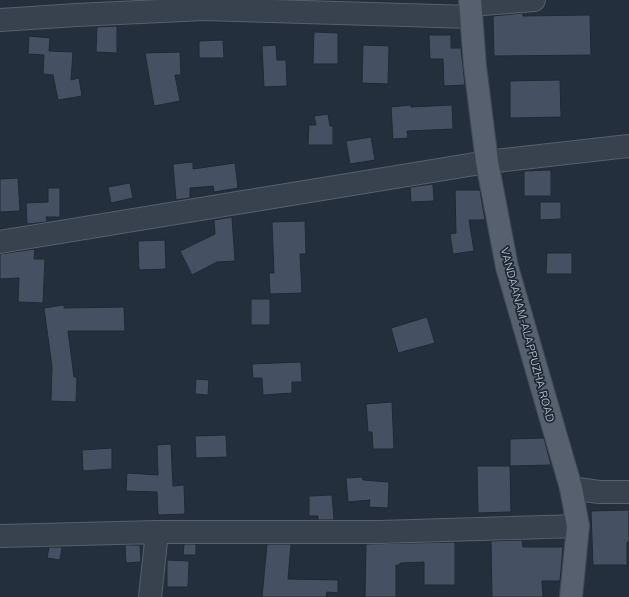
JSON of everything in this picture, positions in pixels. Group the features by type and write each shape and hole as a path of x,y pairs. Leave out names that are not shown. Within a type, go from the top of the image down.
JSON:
{"main road":[{"name":"VANDAANAM-ALAPPUZHA ROAD","path":"470,7 475,66 487,162 507,267 571,488 578,526 571,597"}],"street":[{"path":"0,20 204,9 470,7 534,0"},
{"path":"0,242 487,162 629,146"},
{"path":"571,488 599,492 629,492"},
{"path":"0,536 157,532 380,532 578,526"},
{"path":"150,597 157,532"}],"building":[{"path":"523,13 523,16 590,15 591,55 494,56 493,16"},
{"path":"117,26 117,53 96,52 97,27"},
{"path":"314,32 338,33 338,64 313,64"},
{"path":"429,35 451,35 451,48 461,48 465,85 444,86 443,59 430,59"},
{"path":"29,36 50,38 49,51 73,52 71,80 79,78 82,96 58,100 53,75 43,74 44,55 28,54"},
{"path":"223,40 224,58 199,58 199,41"},
{"path":"276,45 277,60 286,60 287,86 264,87 262,46"},
{"path":"363,45 389,46 388,84 362,83"},
{"path":"180,52 181,75 175,75 180,101 154,106 145,53"},
{"path":"560,80 561,117 510,118 510,81"},
{"path":"411,105 411,107 452,105 453,129 407,131 408,138 393,139 391,107"},
{"path":"328,114 330,126 333,126 333,145 308,145 309,125 316,125 314,116"},
{"path":"371,137 375,160 350,164 346,141"},
{"path":"193,162 193,169 235,163 238,188 214,192 213,186 190,188 190,198 176,200 173,164"},
{"path":"551,170 551,196 524,196 524,171"},
{"path":"18,178 20,211 0,212 0,179"},
{"path":"130,183 133,198 111,203 108,187"},
{"path":"433,184 434,201 411,202 410,187"},
{"path":"48,188 60,188 60,217 46,217 47,222 27,224 26,203 48,202"},
{"path":"455,190 480,190 485,220 469,220 474,251 453,254 450,234 456,233"},
{"path":"540,202 561,202 561,219 540,220"},
{"path":"232,217 235,261 217,262 192,275 180,251 215,234 214,220"},
{"path":"305,221 306,254 300,254 302,293 270,294 269,273 274,273 272,222"},
{"path":"165,240 166,269 139,270 138,241"},
{"path":"35,249 34,259 45,259 43,303 18,302 19,278 0,279 0,254"},
{"path":"547,253 572,253 572,274 546,274"},
{"path":"251,299 270,299 270,325 251,325"},
{"path":"64,305 64,308 124,307 125,331 68,331 74,377 77,377 76,402 51,401 52,367 44,308"},
{"path":"427,317 435,343 398,353 391,328"},
{"path":"301,362 302,382 292,382 292,393 263,395 262,378 253,378 252,364"},
{"path":"196,379 209,380 208,395 195,394"},
{"path":"392,402 394,449 373,449 372,432 368,432 366,404"},
{"path":"226,435 227,457 196,458 195,436"},
{"path":"544,438 551,465 510,466 510,439"},
{"path":"171,444 173,486 184,485 185,514 158,515 157,492 126,491 127,473 158,475 157,445"},
{"path":"112,448 112,469 83,471 82,450"},
{"path":"477,466 510,466 511,512 478,513"},
{"path":"362,477 363,480 389,482 388,508 369,507 370,500 348,502 346,478"},
{"path":"332,495 334,520 318,520 318,516 309,516 309,496"},
{"path":"629,510 627,565 593,565 591,511"},
{"path":"522,540 523,547 563,547 560,581 542,581 543,597 492,597 491,541"},
{"path":"455,542 455,585 424,585 424,562 400,563 400,565 396,565 396,597 365,597 366,544"},
{"path":"184,544 196,544 196,555 183,555"},
{"path":"267,544 291,544 288,579 338,580 338,593 327,592 326,597 262,597"},
{"path":"125,545 140,545 141,562 126,563"},
{"path":"49,547 62,547 60,560 47,558"},
{"path":"167,560 189,561 188,587 167,587"}]}
